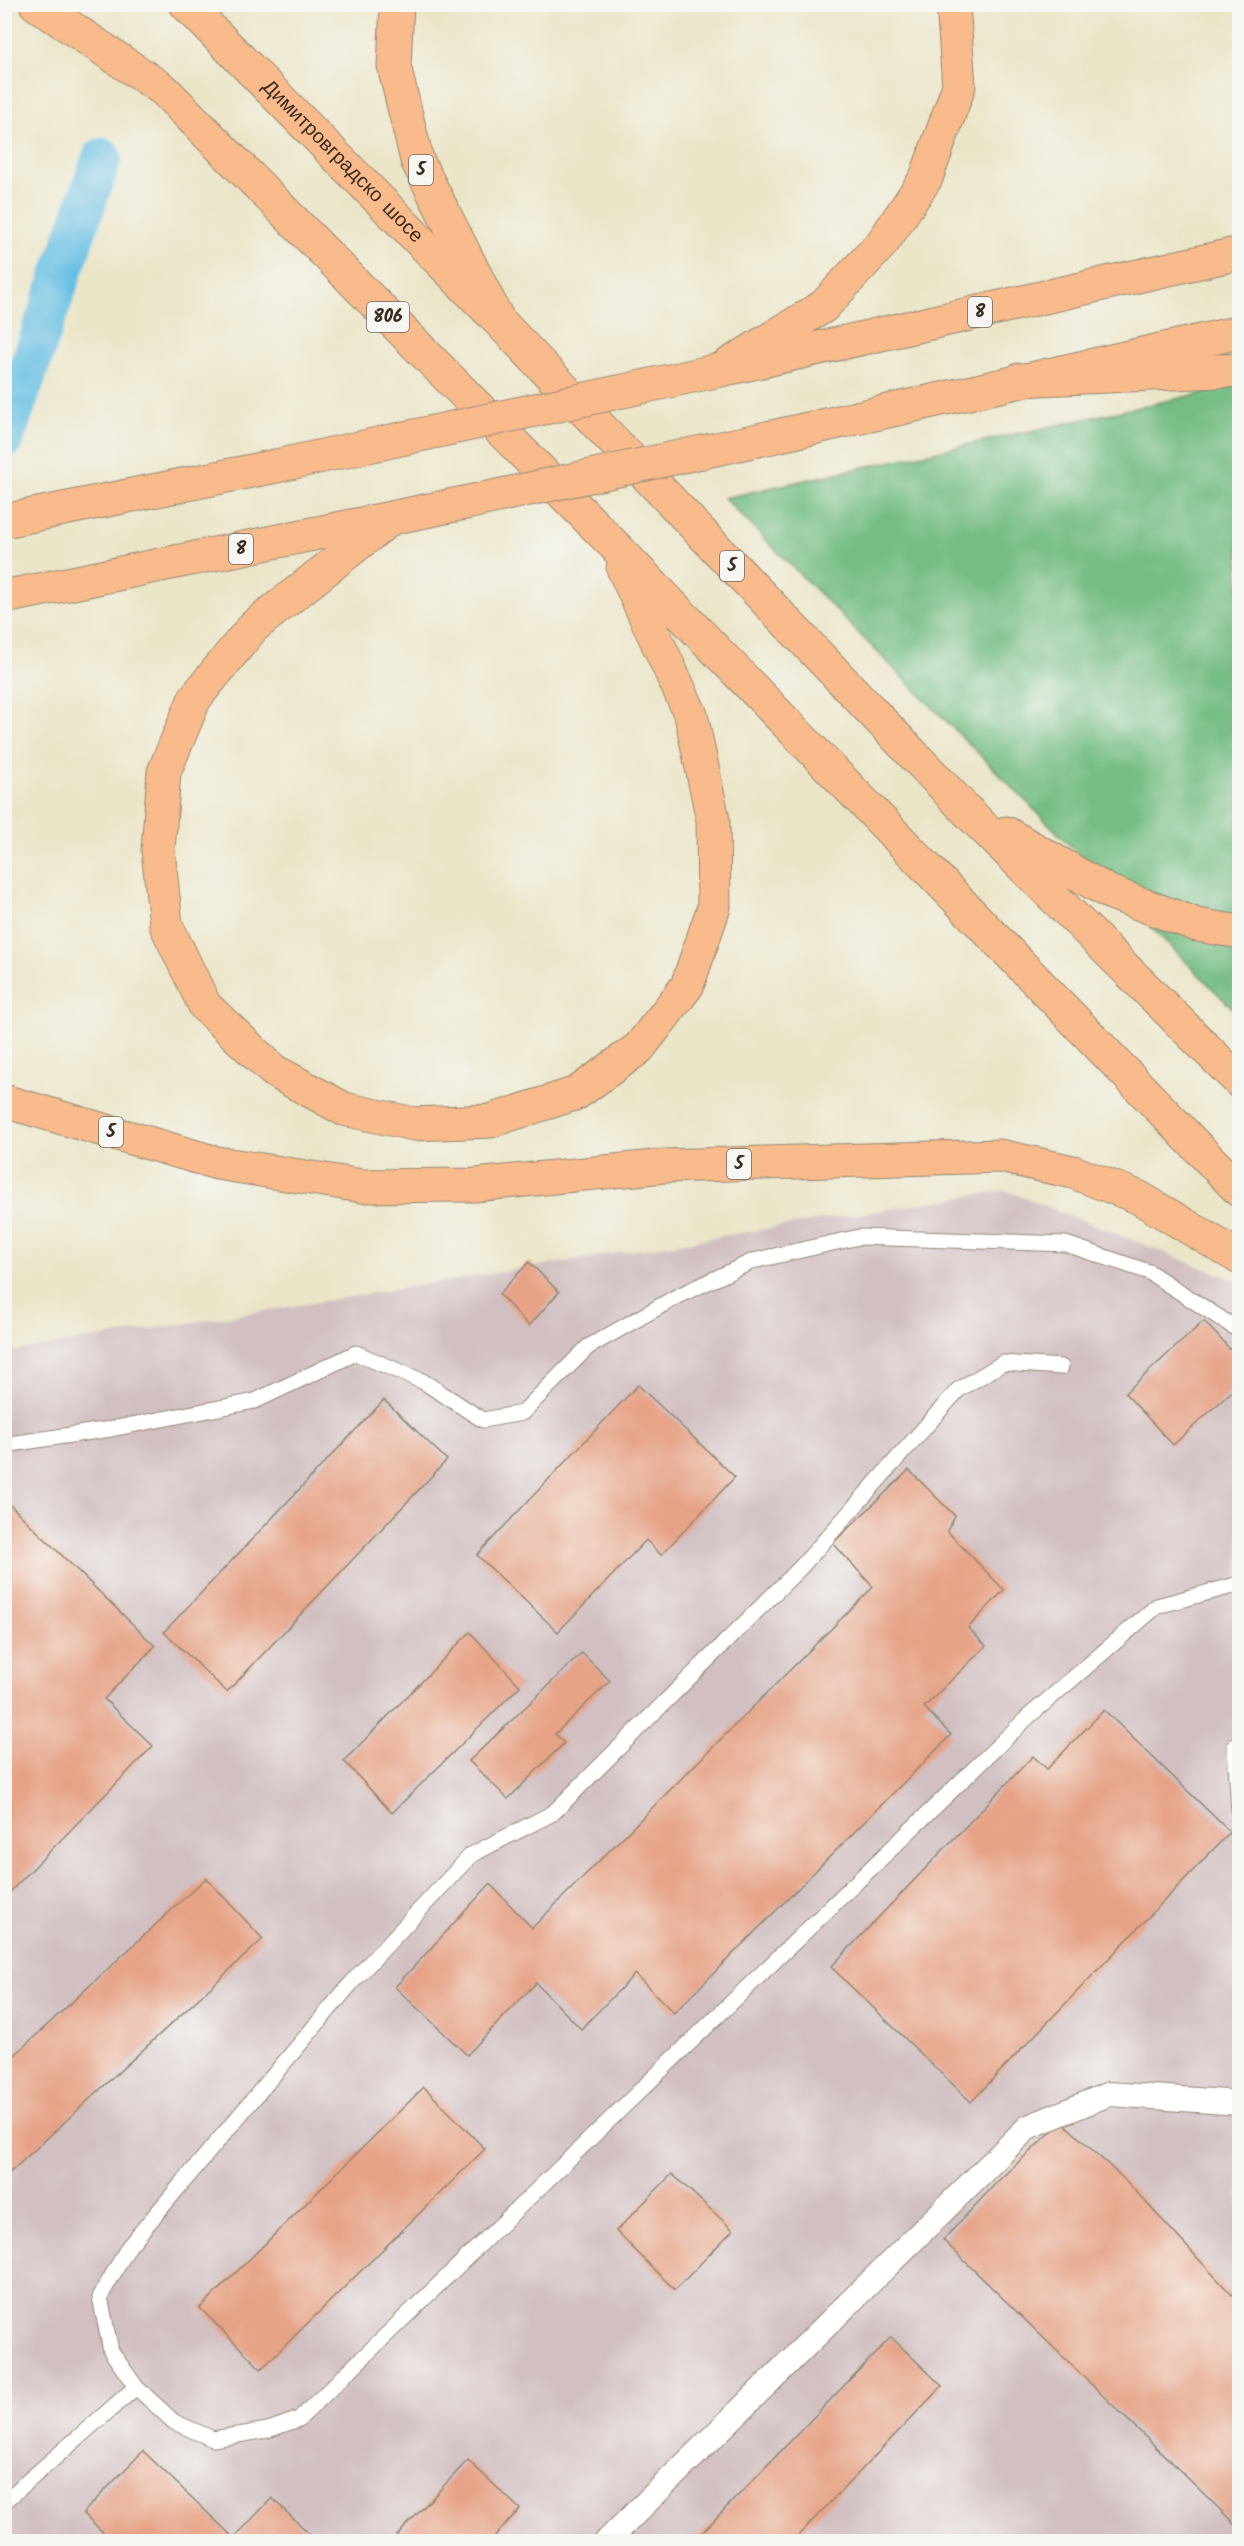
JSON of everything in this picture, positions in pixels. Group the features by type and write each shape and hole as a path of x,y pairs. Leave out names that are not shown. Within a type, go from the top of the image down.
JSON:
{"main road":[{"path":"36,4 164,90"},
{"name":"806","path":"80,4 612,544"},
{"name":"Димитровградско шосе","path":"186,4 498,320"},
{"name":"5","path":"397,4 394,66 417,160 498,320 967,811 1239,1082"},
{"path":"4,520 276,466 720,370 824,306 882,242 926,178 959,86 953,4"},
{"name":"8","path":"720,370 1239,253"},
{"name":"8","path":"6,597 772,437 1239,332"},
{"path":"1019,380 1239,370"},
{"path":"391,518 253,627 195,698 164,772 158,850 166,925 205,1006 274,1071 344,1109 414,1124 490,1121 577,1093 639,1048 687,986 695,963 714,907 710,808 692,716 612,544"},
{"path":"612,544 1239,1191"},
{"path":"967,811 1109,892 1197,925 1239,932"},
{"name":"5","path":"4,1101 217,1163 362,1186 475,1185 664,1166 1000,1156 1073,1172 1138,1197 1239,1258"}],"street":[{"path":"606,2541 1028,2127 1109,2094 1239,2103"}],"lane":[{"path":"4,1445 111,1429 255,1401 356,1353 424,1382 483,1420 522,1413 588,1347 678,1296 753,1261 859,1237 1066,1244 1149,1272 1239,1331"},
{"path":"1061,1367 1003,1363 958,1390 801,1567 553,1813 471,1855 354,1980 129,2246 100,2297 111,2351 136,2387 174,2422 213,2439 268,2430 299,2419 1028,1717 1156,1606 1239,1584"},
{"path":"1239,1741 1235,1746 1239,1812"},
{"path":"4,2502 136,2387"}],"shaded area":[{"path":"1005,1190 1239,1282 1239,2541 5,2542 5,1353"}],"green space":[{"path":"1239,385 1239,1015 724,498"}],"building":[{"path":"529,1262 559,1292 529,1326 499,1294"},
{"path":"1204,1321 1240,1360 1240,1384 1173,1445 1125,1393"},
{"path":"638,1385 735,1477 661,1555 646,1540 558,1632 477,1555"},
{"path":"384,1400 447,1460 227,1692 164,1632"},
{"path":"909,1470 955,1516 947,1531 1004,1590 968,1628 986,1646 924,1707 951,1735 674,2013 635,1974 581,2029 536,1983 467,2055 395,1987 490,1884 532,1928 873,1587 833,1543"},
{"path":"4,1499 155,1646 104,1699 153,1746 4,1898"},
{"path":"470,1632 520,1686 392,1813 344,1761"},
{"path":"582,1653 610,1681 555,1734 564,1743 508,1799 469,1761"},
{"path":"1104,1710 1230,1832 971,2102 831,1967 1033,1756 1047,1769"},
{"path":"206,1878 263,1939 4,2178 4,2065"},
{"path":"424,2087 485,2149 261,2369 200,2308"},
{"path":"1062,2122 1126,2181 1232,2295 1240,2288 1240,2529 943,2240 1000,2179"},
{"path":"672,2174 733,2230 675,2290 616,2231"},
{"path":"891,2337 942,2386 792,2542 693,2542"},
{"path":"143,2451 234,2538 272,2498 318,2542 113,2542 83,2513"},
{"path":"468,2460 520,2509 489,2542 391,2542"}],"waterway":[{"path":"4,439 102,158"}]}
